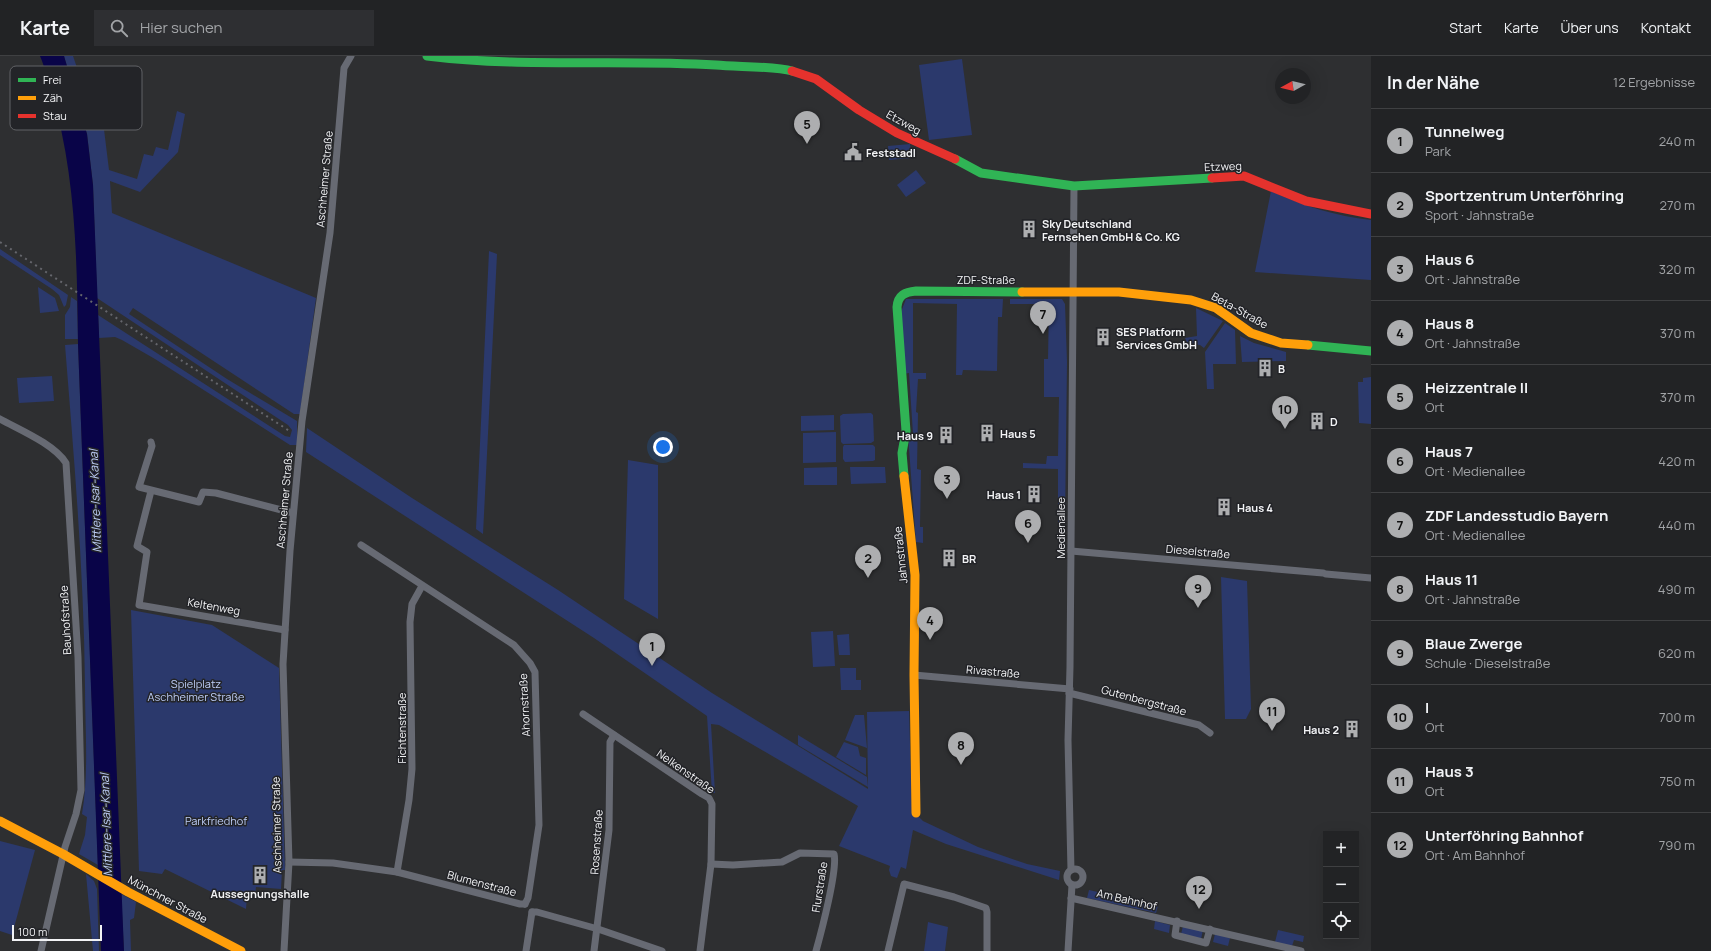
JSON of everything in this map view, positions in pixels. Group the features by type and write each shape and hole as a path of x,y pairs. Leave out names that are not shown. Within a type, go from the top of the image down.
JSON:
{"street":[{"path":"344,56 344,68"},
{"name":"Aschheimer Straße","path":"284,951 289,862 283,664 293,513 302,421 330,233 344,68 352,56"},
{"name":"Etzweg","path":"427,56 472,60 589,64 677,63 788,70 816,79 859,110 897,133 949,155 981,173 1074,186 1244,176 1260,179 1286,194 1302,199 1371,214"},
{"name":"Medienallee","path":"1071,870 1068,740 1070,691 1074,186"},
{"name":"ZDF-Straße","path":"901,296 911,291 1072,292"},
{"name":"Beta-Straße","path":"1072,292 1137,293 1191,300 1216,308 1252,332 1281,343 1371,351"},
{"name":"Jahnstraße","path":"901,296 897,308 906,431 902,453 915,576 914,675 916,813"},
{"name":"Bauhofstraße","path":"0,419 48,446 66,463 78,657 81,790 76,814 63,854 41,951"},
{"path":"151,442 152,446 139,487 199,502 203,492 216,493 293,513"},
{"name":"Keltenweg","path":"151,491 138,546 148,552 140,605 285,630"},
{"name":"Ahornstraße","path":"361,545 516,647 530,663 535,672 539,825 528,898 525,904"},
{"name":"Dieselstraße","path":"1071,551 1371,578"},
{"name":"Fichtenstraße","path":"397,872 409,800 412,768 410,622 412,604 422,586"},
{"name":"Rivastraße","path":"914,675 1070,691"},
{"name":"Gutenbergstraße","path":"1070,691 1199,725 1210,733"},
{"name":"Nelkenstraße","path":"583,714 709,798 713,811 711,864 700,951"},
{"name":"Rosenstraße","path":"594,951 598,929 609,830 610,742 614,735"},
{"name":"Münchner Straße","path":"0,821 63,854 128,892 241,951"},
{"name":"Flurstraße","path":"711,864 733,865 782,862 800,853 834,854 834,864 825,918 816,951"},
{"name":"Blumenstraße","path":"289,862 333,863 397,872 520,904 525,904 532,912"},
{"path":"1071,870 1079,870 1084,877 1080,884 1072,885 1068,882 1067,877 1071,870"},
{"path":"888,951 904,884 954,897 986,908 987,951"},
{"path":"1068,951 1072,885"},
{"name":"Am Bahnhof","path":"1071,898 1177,921 1301,951"},
{"path":"526,951 532,912 537,912 598,929 658,950"},
{"path":"1177,921 1175,935 1206,943 1210,929"}],"green space":[{"path":"64,56 73,56 76,66 67,66"},
{"path":"962,59 972,135 929,140 919,65"},
{"path":"177,111 185,114 178,152 140,192 110,181 112,213 316,298 300,414 294,414 133,308 129,314 227,379 297,421 297,445 290,445 155,359 122,340 115,337 99,338 98,315 285,436 290,437 292,430 288,425 97,298 93,185 86,130 104,130 109,170 137,179 144,154 153,156 156,147 168,150"},
{"path":"910,144 912,158 889,160 888,146"},
{"path":"916,170 926,183 906,197 897,185"},
{"path":"1271,191 1320,210 1371,220 1371,280 1255,272"},
{"path":"0,249 68,295 66,305 64,307 59,295 52,289 0,255"},
{"path":"489,251 497,254 483,534 476,529"},
{"path":"38,287 55,298 59,311 40,313"},
{"path":"71,297 77,301 78,339 65,339 65,315 70,307"},
{"path":"906,299 1003,299 1002,317 998,317 997,371 963,370 962,375 956,375 957,304 913,303 913,373 926,373 926,379 918,379 916,412 918,413 917,469 921,470 920,527 923,527 923,543 916,542 908,435 913,434 909,373 903,374 899,317"},
{"path":"1010,299 1062,299 1065,304 1067,362 1065,523 1058,524 1058,469 1023,468 1023,463 1046,464 1047,456 1058,456 1059,397 1044,397 1044,359 1048,359 1049,304 1010,304"},
{"path":"1196,308 1223,321 1204,348 1200,345 1188,344 1185,338 1197,336"},
{"path":"1225,323 1235,330 1236,364 1213,364 1214,389 1207,389 1205,352"},
{"path":"1240,336 1254,343 1286,352 1286,361 1242,362"},
{"path":"78,344 98,865 79,854 85,835 87,817 82,814 86,767 83,601 65,345"},
{"path":"52,376 54,401 19,403 17,378"},
{"path":"1371,377 1371,424 1359,423 1358,382 1363,382 1363,378"},
{"path":"871,413 873,415 874,441 871,443 843,444 841,442 840,416 843,414"},
{"path":"834,415 834,430 801,431 801,416"},
{"path":"307,428 412,498 558,590 712,693 868,789 867,712 909,711 912,810 923,821 978,847 1027,864 1060,871 1059,880 946,844 913,830 906,869 901,867 897,878 891,876 889,870 890,866 839,846 858,806 719,725 711,724 715,793 712,793 707,716 594,638 306,452"},
{"path":"836,432 836,462 803,463 803,433"},
{"path":"844,445 873,445 875,447 875,460 845,462 843,459"},
{"path":"628,460 658,465 658,619 624,599"},
{"path":"837,467 837,485 804,485 804,468"},
{"path":"850,467 885,467 886,483 851,484"},
{"path":"1221,577 1247,581 1251,709 1246,719 1225,719"},
{"path":"131,610 212,625 279,668 285,870 282,870 281,889 256,887 255,896 247,896 246,909 165,869 162,874 139,871"},
{"path":"833,631 835,666 813,667 811,632"},
{"path":"849,634 850,655 839,655 837,635"},
{"path":"840,668 856,668 856,680 861,680 861,690 841,690"},
{"path":"855,715 864,715 867,748 845,740"},
{"path":"798,735 867,777 868,787 798,745"},
{"path":"844,742 858,747 860,756 866,758 866,775 836,757"},
{"path":"0,841 35,850 12,935 0,931"},
{"path":"86,874 94,881 97,889 99,951 93,951"},
{"path":"1089,890 1158,906 1156,913 1087,898"},
{"path":"121,894 136,902 134,918 130,920 131,951 124,951"},
{"path":"1155,921 1170,925 1169,933 1154,929"},
{"path":"928,922 948,927 945,951 924,951"},
{"path":"1183,926 1203,930 1201,939 1181,934"},
{"path":"1278,930 1304,936 1303,942 1294,940 1292,946 1275,942"},
{"path":"1215,934 1230,938 1228,946 1213,942"}],"water":[{"path":"40,56 64,56 67,66 44,66"},
{"name":"Mittlere-Isar-Kanal","path":"61,130 86,130 93,185 124,951 101,951 78,344 76,248 74,216 66,153"}],"railway":[{"path":"0,242 291,432"}],"traffic: fast":[{"path":"427,56 463,60 535,63 680,63 766,67 792,71"},
{"path":"955,159 981,173 1074,186 1212,178"},
{"path":"904,476 902,453 906,431 897,307 899,300 905,293 916,291 1022,292"},
{"path":"1308,345 1371,351"}],"traffic: slow":[{"path":"1022,292 1119,292 1191,300 1216,308 1251,333 1281,343 1308,345"},
{"path":"904,476 915,575 914,675 916,813"},
{"path":"0,821 63,854 128,892 241,951"}],"traffic: jam":[{"path":"792,71 816,79 859,110 897,133 955,159"},
{"path":"1212,178 1244,176 1306,201 1371,214"}],"place":[{"name":"Heizzentrale II","path":"807,144"},
{"name":"Feststadl","path":"853,152"},
{"name":"Sky Deutschland Fernsehen GmbH & Co. KG","path":"1029,229"},
{"name":"ZDF Landesstudio Bayern","path":"1043,334"},
{"name":"SES Platform Services GmbH","path":"1103,337"},
{"name":"B","path":"1265,368"},
{"name":"D","path":"1317,421"},
{"name":"I","path":"1285,429"},
{"name":"Haus 5","path":"987,433"},
{"name":"Haus 9","path":"946,435"},
{"name":"Haus 1","path":"1034,494"},
{"name":"Haus 6","path":"947,499"},
{"name":"Haus 4","path":"1224,507"},
{"name":"Haus 7","path":"1028,543"},
{"name":"BR","path":"949,558"},
{"name":"Sportzentrum Unterföhring","path":"868,578"},
{"name":"Blaue Zwerge","path":"1198,608"},
{"name":"Haus 8","path":"930,640"},
{"name":"Tunnelweg","path":"652,666"},
{"name":"Haus 2","path":"1352,729"},
{"name":"Haus 3","path":"1272,731"},
{"name":"Haus 11","path":"961,765"},
{"name":"Aussegnungshalle","path":"260,875"},
{"name":"Unterföhring Bahnhof","path":"1199,909"}],"park label":[{"name":"Spielplatz Aschheimer Straße","path":"196,689"},
{"name":"Parkfriedhof","path":"216,820"}]}
